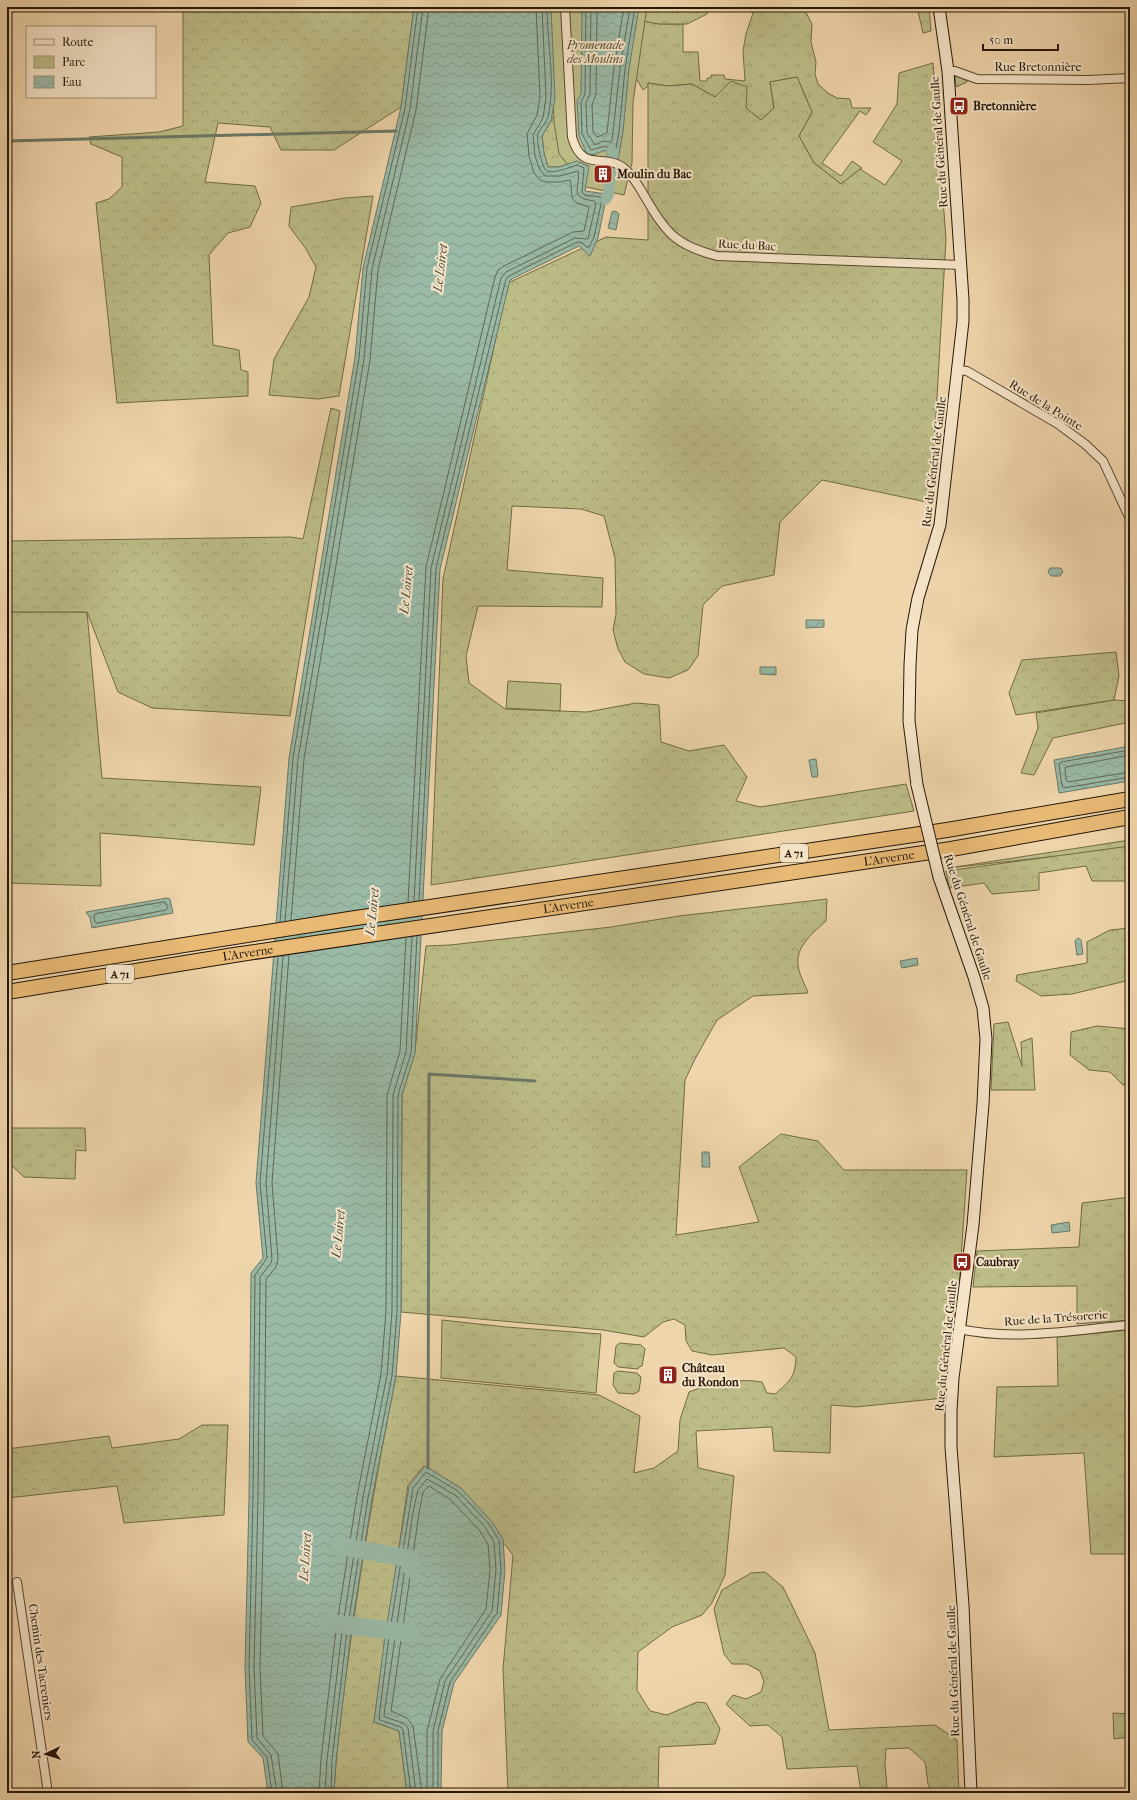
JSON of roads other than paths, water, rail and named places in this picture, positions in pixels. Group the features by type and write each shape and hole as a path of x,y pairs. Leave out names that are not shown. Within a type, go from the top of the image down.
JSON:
{"highway":[{"name":"L'Arverne","path":"7,973 230,937 947,830 1130,799"},
{"name":"L'Arverne","path":"7,992 234,956 951,849 1130,817"}],"main road":[{"name":"Rue du Général de Gaulle","path":"938,7 948,71 961,265 963,321 940,526 918,598 912,630 910,665 910,721 917,785 939,877 976,983 983,1008 986,1039 984,1104 973,1225 953,1378 951,1447 962,1591 971,1793"}],"street":[{"name":"Rue du Bac","path":"566,7 572,137 578,153 589,159 618,164 629,172 666,230 685,245 698,251 717,256 961,265"},
{"name":"Rue Bretonnière","path":"948,71 955,71 977,79 1088,80 1130,78"},
{"name":"Rue de la Pointe","path":"958,370 967,371 1023,403 1058,424 1085,444 1103,462 1130,519"},
{"name":"Rue de la Trésorerie","path":"959,1329 989,1334 1018,1335 1130,1325"},
{"name":"Chemin des Tacreniers","path":"17,1582 48,1793"}],"water":[{"name":"Le Loiret","path":"414,7 551,7 555,98 551,121 542,136 544,153 548,167 559,167 577,161 589,166 585,191 607,194 598,238 590,256 579,246 510,280 440,569 415,1053 402,1095 401,1312 396,1376 372,1498 351,1632 336,1761 334,1793 268,1793 263,1758 248,1742 245,1667 249,1498 251,1273 263,1258 256,1183 289,758 355,357 363,268 401,107"},
{"path":"582,7 639,7 629,69 623,132 618,160 608,158 606,150 593,155 587,154 579,136 577,100 581,94"},
{"path":"614,211 619,214 616,230 608,228 612,212"},
{"path":"1050,568 1061,568 1063,572 1060,576 1051,576 1048,572"},
{"path":"806,620 824,620 824,627 806,628"},
{"path":"760,667 776,667 776,675 760,674"},
{"path":"1130,746 1130,781 1059,793 1054,760"},
{"path":"816,759 818,775 817,777 812,777 809,760"},
{"path":"167,898 170,899 173,913 92,928 90,918 86,912"},
{"path":"1078,938 1081,940 1083,954 1077,955 1075,941"},
{"path":"917,958 918,965 902,968 900,961"},
{"path":"702,1152 709,1152 710,1167 702,1167"},
{"path":"1069,1222 1070,1231 1052,1233 1051,1225"},
{"path":"425,1466 461,1488 492,1522 503,1539 505,1570 501,1615 454,1683 442,1731 441,1793 407,1793 399,1731 374,1722 385,1636 409,1486"}],"waterway":[{"path":"7,141 396,131"},
{"path":"606,199 608,195 613,155 612,152"},
{"path":"428,1468 429,1074 535,1081"},
{"path":"340,1546 412,1559 412,1569"},
{"path":"329,1623 411,1633"}],"place":[{"name":"Bretonnière","path":"959,106"},
{"name":"Moulin du Bac","path":"603,174"},
{"name":"Caubray","path":"962,1262"},
{"name":"Château du Rondon","path":"668,1375"}],"park label":[{"name":"Promenade des Moulins","path":"595,52"}]}
